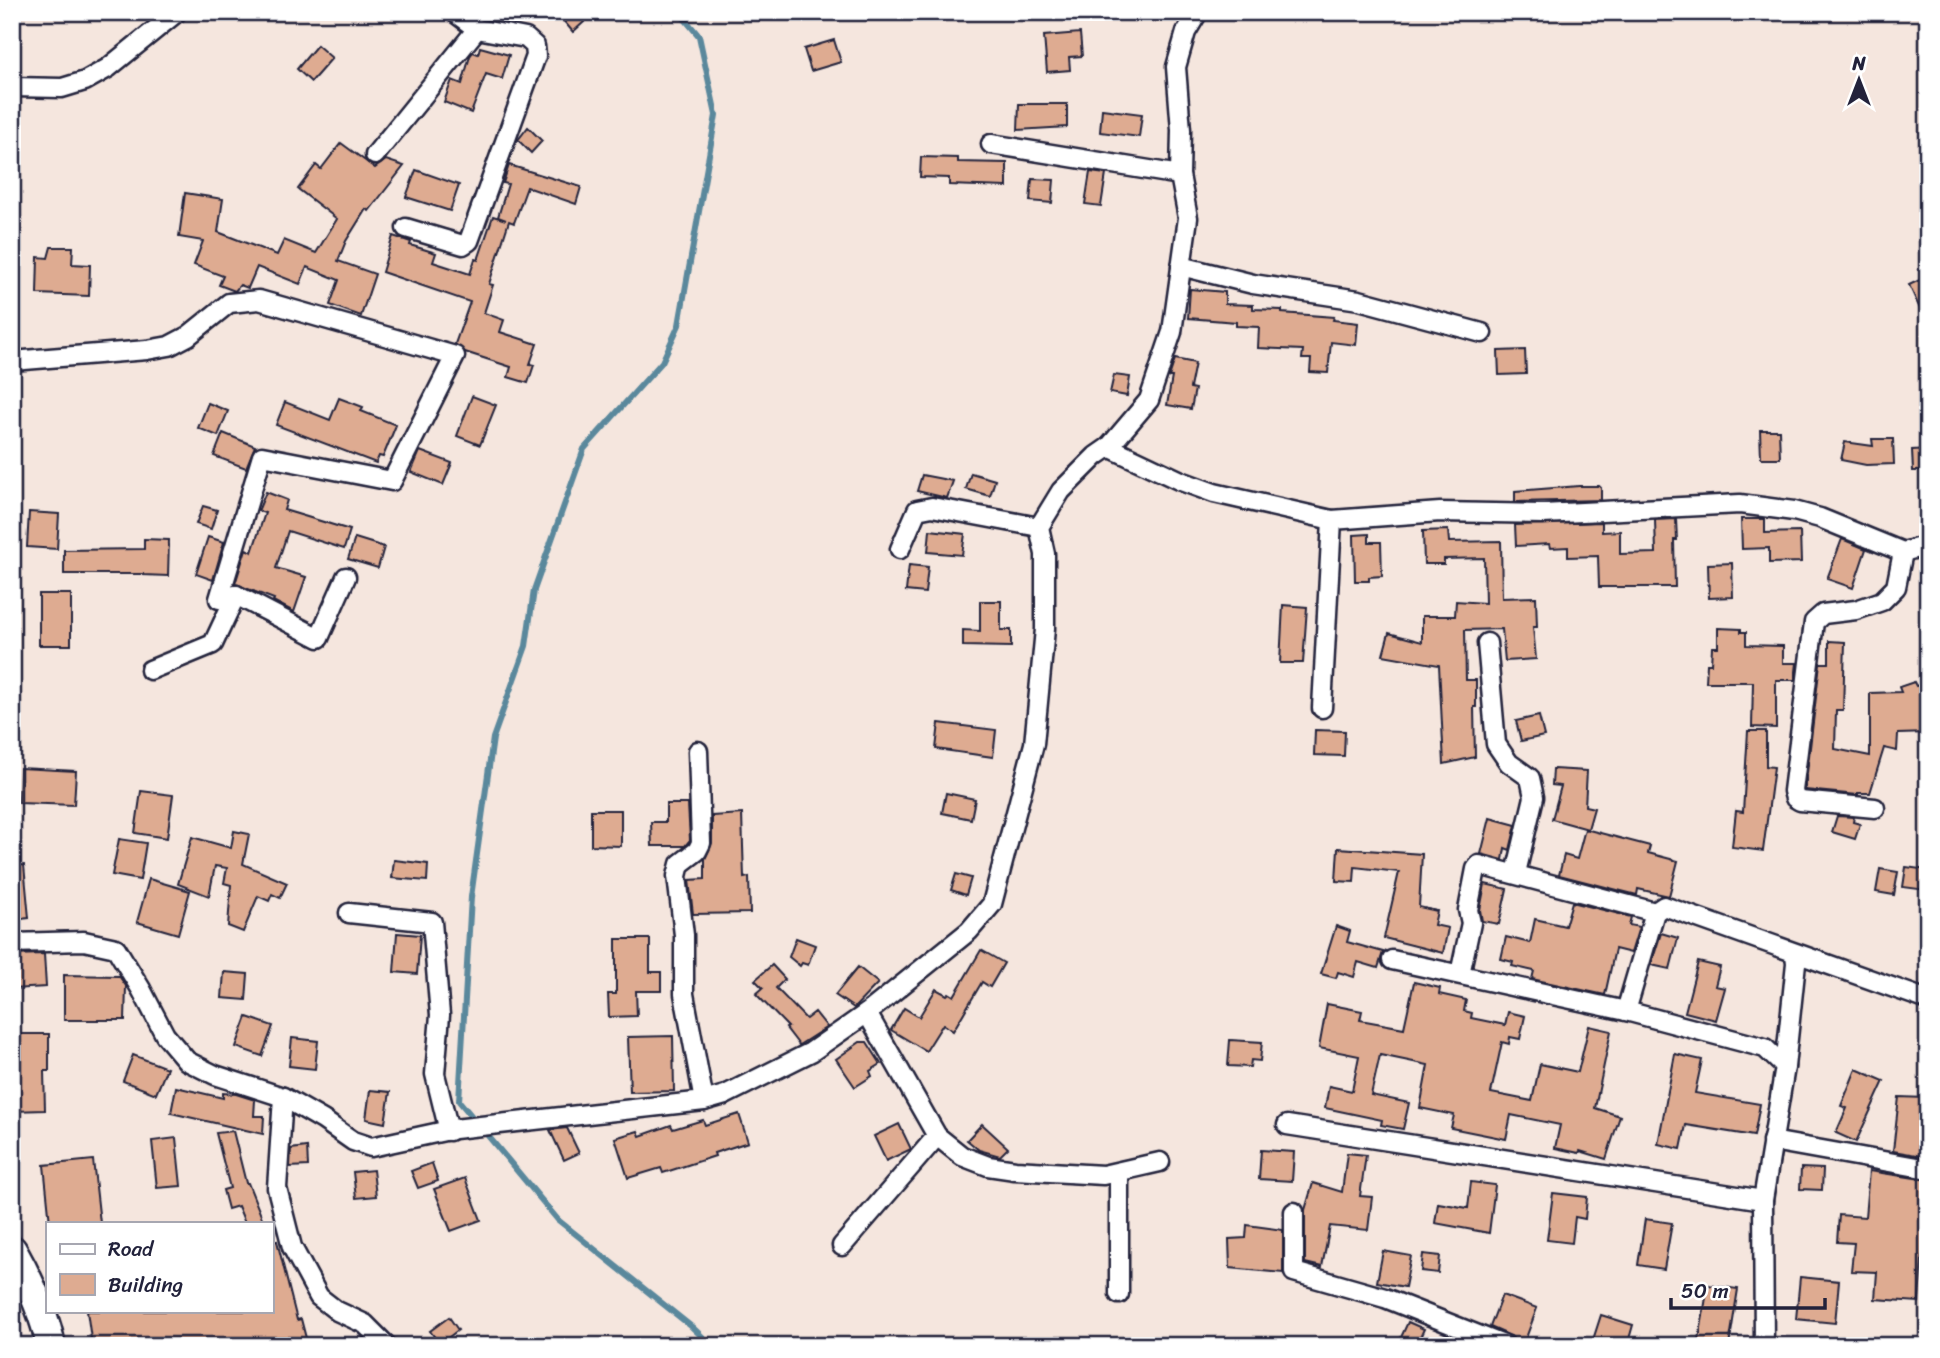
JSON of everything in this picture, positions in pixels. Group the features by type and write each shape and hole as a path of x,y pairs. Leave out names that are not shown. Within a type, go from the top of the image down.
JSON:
{"main road":[{"path":"12,1250 34,1293 51,1346"}],"street":[{"path":"12,87 62,88 85,81 108,68 177,12"},
{"path":"406,228 454,244 463,245 469,241 537,56 535,46 526,38 477,29 454,12"},
{"path":"12,943 84,941 116,948 165,1035 187,1060 215,1075 283,1097 353,1141 371,1147 451,1130 704,1101 725,1095 811,1052 867,1013 969,931 992,904 1034,744 1045,629 1045,554 1039,527 1061,491 1096,456 1109,447 1149,400 1172,332 1188,218 1180,175 1181,130 1176,66 1186,32 1198,12"},
{"path":"375,155 477,29"},
{"path":"990,144 1180,175"},
{"path":"1181,267 1253,284 1359,300 1482,333"},
{"path":"12,361 169,346 188,336 229,303 259,300 455,356 392,481 262,456 219,599 236,595 319,638 346,576"},
{"path":"1109,447 1181,481 1214,493 1332,520 1440,512 1543,514 1740,504 1820,517 1903,552 1928,545"},
{"path":"900,549 917,510 932,507 1039,527"},
{"path":"1322,708 1332,520"},
{"path":"1875,808 1800,801 1795,798 1793,791 1814,622 1823,614 1856,610 1882,601 1896,587 1903,552"},
{"path":"150,670 213,644 236,595"},
{"path":"1487,643 1496,744 1509,763 1530,778 1534,797 1516,873"},
{"path":"698,751 701,843 697,851 680,864 677,876 684,935 684,994 704,1101"},
{"path":"1460,974 1471,923 1468,910 1479,865 1655,912"},
{"path":"1626,1011 1655,912 1664,906 1928,1000"},
{"path":"349,913 432,922 440,1014 435,1074 451,1130"},
{"path":"1764,1346 1763,1200 1785,1067 1795,954"},
{"path":"1392,960 1626,1011 1765,1048 1785,1067"},
{"path":"867,1013 937,1136 962,1156 988,1166 1015,1170 1103,1175 1160,1162"},
{"path":"283,1097 277,1188 292,1247 319,1297 337,1311 365,1324 387,1346"},
{"path":"1287,1125 1763,1200"},
{"path":"842,1247 937,1136"},
{"path":"1772,1141 1928,1169"},
{"path":"1119,1172 1119,1294"},
{"path":"1294,1212 1294,1272 1385,1298 1506,1346"}],"building":[{"path":"556,12 595,12 573,32"},
{"path":"1080,33 1082,56 1069,57 1070,70 1047,72 1044,36"},
{"path":"834,40 841,62 811,71 804,49"},
{"path":"317,45 332,58 311,82 297,69"},
{"path":"480,47 509,55 502,79 486,74 471,113 444,102 452,80 462,84 470,56 473,52 478,54"},
{"path":"1019,104 1067,104 1067,127 1018,130"},
{"path":"1102,109 1142,114 1139,137 1100,132"},
{"path":"528,127 542,141 531,153 518,140"},
{"path":"341,143 375,168 386,160 404,166 369,211 366,209 346,241 338,261 375,274 361,316 330,305 339,280 307,267 300,284 257,267 248,288 240,285 235,291 219,285 223,276 194,265 203,241 179,237 185,193 223,199 218,232 277,255 284,240 316,253 337,219 298,189 316,165 321,169"},
{"path":"921,157 958,158 958,162 1007,163 1007,187 949,185 949,178 920,177"},
{"path":"509,165 581,187 576,204 527,187 514,223 509,221 489,284 493,285 484,313 504,320 500,332 537,344 530,364 534,365 528,383 508,377 511,367 465,352 455,344 470,302 382,272 393,236 411,242 410,245 436,253 433,262 470,274 475,259 478,260 493,216 506,220 498,217 508,184 503,183"},
{"path":"416,170 459,185 450,211 406,197"},
{"path":"1090,172 1106,174 1101,206 1085,204"},
{"path":"1032,179 1054,180 1052,203 1030,201"},
{"path":"51,247 73,247 72,264 90,265 89,296 37,294 38,257 48,258"},
{"path":"1928,276 1928,326 1909,285"},
{"path":"1190,289 1225,292 1225,304 1253,305 1253,309 1282,310 1282,313 1334,317 1333,320 1358,323 1356,345 1331,342 1328,373 1310,372 1311,359 1302,359 1303,350 1258,348 1259,327 1188,318"},
{"path":"1525,350 1526,374 1499,375 1498,351"},
{"path":"1175,359 1195,363 1190,388 1195,389 1191,409 1167,405 1172,377 1169,377"},
{"path":"1114,375 1130,377 1127,396 1110,393"},
{"path":"472,396 496,405 480,445 457,436"},
{"path":"339,398 363,407 361,411 396,425 383,457 379,456 376,463 276,425 285,402 330,420"},
{"path":"208,403 228,411 218,436 198,428"},
{"path":"1760,430 1779,430 1780,458 1761,458"},
{"path":"223,433 255,446 246,468 214,456"},
{"path":"1872,439 1893,439 1894,464 1866,465 1841,460 1845,442 1873,446"},
{"path":"1928,449 1928,471 1913,471 1912,450"},
{"path":"420,451 452,463 443,485 411,472"},
{"path":"971,473 995,480 990,496 966,489"},
{"path":"922,475 953,481 947,498 917,491"},
{"path":"1599,486 1601,500 1515,502 1515,491"},
{"path":"266,492 287,500 284,510 350,530 344,549 288,531 276,568 306,577 294,612 273,601 274,599 235,584 246,549 252,552 265,513 258,511"},
{"path":"203,506 217,510 211,529 196,524"},
{"path":"29,512 59,514 57,549 27,547"},
{"path":"1676,519 1675,587 1599,587 1598,556 1568,557 1568,547 1550,548 1549,544 1516,546 1515,525 1602,522 1602,532 1620,531 1620,554 1656,553 1655,520"},
{"path":"1741,519 1765,519 1765,533 1800,532 1801,562 1769,563 1769,548 1742,549"},
{"path":"930,530 965,534 962,555 928,552"},
{"path":"1448,530 1449,542 1501,541 1502,598 1536,597 1537,627 1533,627 1536,659 1505,661 1502,629 1465,630 1466,680 1476,680 1475,757 1444,764 1439,665 1383,655 1389,633 1422,642 1422,616 1455,616 1456,601 1485,603 1484,558 1444,559 1444,564 1424,564 1423,531"},
{"path":"1369,534 1369,542 1381,542 1382,576 1369,577 1369,581 1355,581 1354,535"},
{"path":"208,537 224,542 213,580 196,574"},
{"path":"355,538 384,547 378,568 348,559"},
{"path":"144,539 169,540 168,576 64,574 64,550 144,549"},
{"path":"1842,539 1866,549 1853,588 1827,579"},
{"path":"1732,563 1733,597 1709,598 1708,564"},
{"path":"909,565 928,567 925,593 906,591"},
{"path":"39,594 71,594 71,645 39,645"},
{"path":"980,601 1001,601 1001,630 1011,630 1011,647 963,646 963,630 980,631"},
{"path":"1283,605 1307,607 1303,663 1280,663"},
{"path":"1718,628 1741,629 1741,632 1746,632 1746,645 1783,646 1783,663 1797,663 1795,680 1776,680 1776,728 1752,727 1753,682 1706,682 1712,647 1718,647"},
{"path":"1829,641 1845,642 1843,710 1836,710 1835,749 1870,756 1870,693 1901,692 1899,687 1914,682 1916,686 1928,682 1928,733 1898,734 1897,751 1884,748 1870,793 1858,795 1805,790 1820,663 1829,663"},
{"path":"1539,716 1544,736 1521,741 1516,721"},
{"path":"939,723 996,730 993,757 936,749"},
{"path":"1315,730 1345,731 1344,756 1314,755"},
{"path":"1748,731 1766,731 1766,766 1774,767 1763,851 1732,847 1736,811 1743,812"},
{"path":"20,768 76,771 74,805 19,803"},
{"path":"1553,769 1587,771 1585,806 1594,808 1588,829 1552,819 1561,786 1552,785"},
{"path":"141,791 173,795 167,838 135,833"},
{"path":"946,793 975,799 971,819 942,813"},
{"path":"666,804 688,804 690,840 685,846 652,846 651,822 666,822"},
{"path":"591,810 621,810 621,846 591,845"},
{"path":"742,814 744,878 749,877 750,913 693,914 689,880 705,879 705,859 712,843 712,816"},
{"path":"1837,816 1854,817 1853,822 1860,824 1855,839 1832,832"},
{"path":"1490,818 1516,825 1510,850 1505,848 1503,860 1481,854"},
{"path":"1585,829 1650,846 1648,853 1678,861 1669,896 1638,889 1637,895 1559,875 1564,855 1577,859"},
{"path":"234,831 249,834 243,864 287,883 280,898 272,894 269,901 258,896 243,932 228,926 231,885 224,883 227,868 215,866 209,896 178,884 192,837 231,848"},
{"path":"119,839 146,843 140,880 112,875"},
{"path":"1338,848 1422,854 1419,907 1437,911 1434,925 1448,928 1443,953 1384,938 1399,872 1355,867 1354,882 1336,881"},
{"path":"394,860 428,864 427,881 392,878"},
{"path":"24,865 29,918 12,920 12,866"},
{"path":"1906,867 1928,870 1926,890 1903,887"},
{"path":"1880,869 1898,872 1894,895 1876,892"},
{"path":"956,874 971,878 966,895 951,890"},
{"path":"149,879 190,891 178,934 137,922"},
{"path":"1485,884 1507,889 1499,924 1482,921 1480,910"},
{"path":"1572,902 1631,917 1629,925 1639,927 1631,953 1615,949 1605,995 1532,979 1534,971 1512,966 1513,962 1501,959 1506,937 1530,943 1535,919 1565,926"},
{"path":"1336,926 1350,931 1347,942 1383,952 1378,968 1358,962 1354,977 1338,972 1336,978 1321,974"},
{"path":"397,933 420,935 417,974 394,972"},
{"path":"1661,933 1678,938 1670,969 1651,965"},
{"path":"796,938 815,945 808,965 802,963 800,966 789,957"},
{"path":"616,939 650,939 650,972 661,972 661,991 636,991 637,1016 609,1017 608,994 616,994"},
{"path":"981,950 1004,963 990,987 982,982 953,1031 943,1024 926,1051 891,1030 904,1008 919,1017 936,989 954,996"},
{"path":"44,954 46,987 12,989 12,955"},
{"path":"1698,962 1720,967 1715,986 1725,988 1716,1020 1685,1012"},
{"path":"772,965 785,979 776,988 806,1019 815,1012 827,1027 799,1045 786,1028 788,1027 756,994 763,988 755,980"},
{"path":"858,967 878,983 854,1008 835,995"},
{"path":"224,972 248,974 246,1000 222,998"},
{"path":"64,975 119,976 126,986 125,1020 64,1020"},
{"path":"1414,982 1440,988 1439,994 1466,1000 1464,1011 1472,1013 1471,1018 1505,1025 1508,1012 1525,1016 1520,1039 1510,1037 1509,1044 1502,1042 1491,1093 1532,1101 1540,1064 1578,1072 1589,1026 1611,1031 1595,1108 1620,1116 1606,1159 1580,1151 1579,1153 1555,1148 1560,1125 1511,1115 1506,1139 1451,1128 1454,1115 1420,1108 1428,1065 1380,1055 1371,1095 1409,1103 1403,1129 1381,1125 1382,1120 1325,1108 1329,1086 1352,1091 1359,1056 1319,1048 1327,1004 1362,1011 1360,1020 1404,1028"},
{"path":"247,1017 273,1026 262,1056 236,1047"},
{"path":"12,1034 49,1034 49,1071 44,1071 45,1110 12,1111"},
{"path":"673,1036 674,1091 630,1092 628,1037"},
{"path":"292,1038 318,1041 315,1069 289,1066"},
{"path":"1230,1040 1262,1042 1260,1061 1251,1060 1250,1067 1228,1066"},
{"path":"860,1042 867,1042 881,1064 870,1071 872,1076 855,1087 836,1059"},
{"path":"1675,1054 1702,1060 1695,1093 1760,1104 1754,1136 1686,1125 1681,1149 1658,1144"},
{"path":"133,1055 167,1068 156,1094 123,1081"},
{"path":"1856,1069 1884,1081 1856,1142 1836,1133 1847,1108 1841,1106"},
{"path":"176,1087 223,1098 223,1093 255,1100 254,1116 264,1116 263,1134 171,1113"},
{"path":"370,1090 390,1092 385,1123 366,1119"},
{"path":"1899,1097 1926,1098 1924,1130 1928,1130 1928,1157 1893,1151"},
{"path":"739,1114 748,1142 663,1173 661,1168 628,1178 615,1138 638,1131 640,1136 671,1125 673,1129 703,1120 705,1125"},
{"path":"899,1124 911,1149 886,1161 874,1136"},
{"path":"982,1124 1008,1148 1000,1156 979,1150 967,1140"},
{"path":"567,1128 579,1153 564,1160 550,1130"},
{"path":"233,1131 246,1183 264,1222 245,1222 238,1206 228,1209 223,1190 230,1188 216,1133"},
{"path":"176,1138 181,1186 157,1188 152,1141"},
{"path":"307,1147 308,1166 290,1167 291,1149"},
{"path":"1261,1150 1294,1152 1292,1181 1259,1179"},
{"path":"1347,1153 1366,1155 1360,1196 1372,1197 1368,1230 1330,1226 1322,1267 1305,1263 1305,1210 1313,1183 1342,1192"},
{"path":"93,1160 100,1222 50,1222 44,1165"},
{"path":"432,1163 438,1181 418,1188 411,1171"},
{"path":"1801,1168 1823,1169 1822,1190 1800,1189"},
{"path":"373,1170 376,1196 356,1198 353,1172"},
{"path":"1869,1171 1928,1180 1928,1257 1922,1256 1919,1302 1875,1299 1877,1272 1851,1271 1854,1243 1837,1242 1839,1215 1865,1217"},
{"path":"465,1178 481,1220 451,1231 434,1189"},
{"path":"1471,1182 1495,1185 1489,1233 1435,1223 1438,1203 1468,1208"},
{"path":"1553,1193 1587,1197 1585,1219 1575,1217 1572,1243 1547,1240"},
{"path":"1645,1219 1672,1223 1664,1269 1638,1265"},
{"path":"1247,1225 1283,1230 1283,1273 1230,1268 1229,1239 1246,1238"},
{"path":"277,1241 297,1320 301,1319 308,1346 92,1346 87,1312 273,1312 273,1242"},
{"path":"1383,1251 1411,1256 1405,1287 1377,1282"},
{"path":"1423,1254 1440,1256 1438,1273 1421,1271"},
{"path":"1800,1277 1839,1281 1835,1323 1796,1319"},
{"path":"1708,1285 1738,1289 1729,1346 1698,1346"},
{"path":"1502,1295 1537,1308 1523,1346 1517,1344 1511,1336 1490,1327"},
{"path":"1601,1315 1633,1325 1627,1346 1591,1346"},
{"path":"449,1317 458,1330 440,1344 430,1331"},
{"path":"1408,1322 1424,1329 1416,1346 1397,1346"}],"waterway":[{"path":"679,12 699,36 716,115 679,325 662,362 584,449 534,590 526,646 493,738 471,897 459,1101 558,1220 712,1346"}]}
